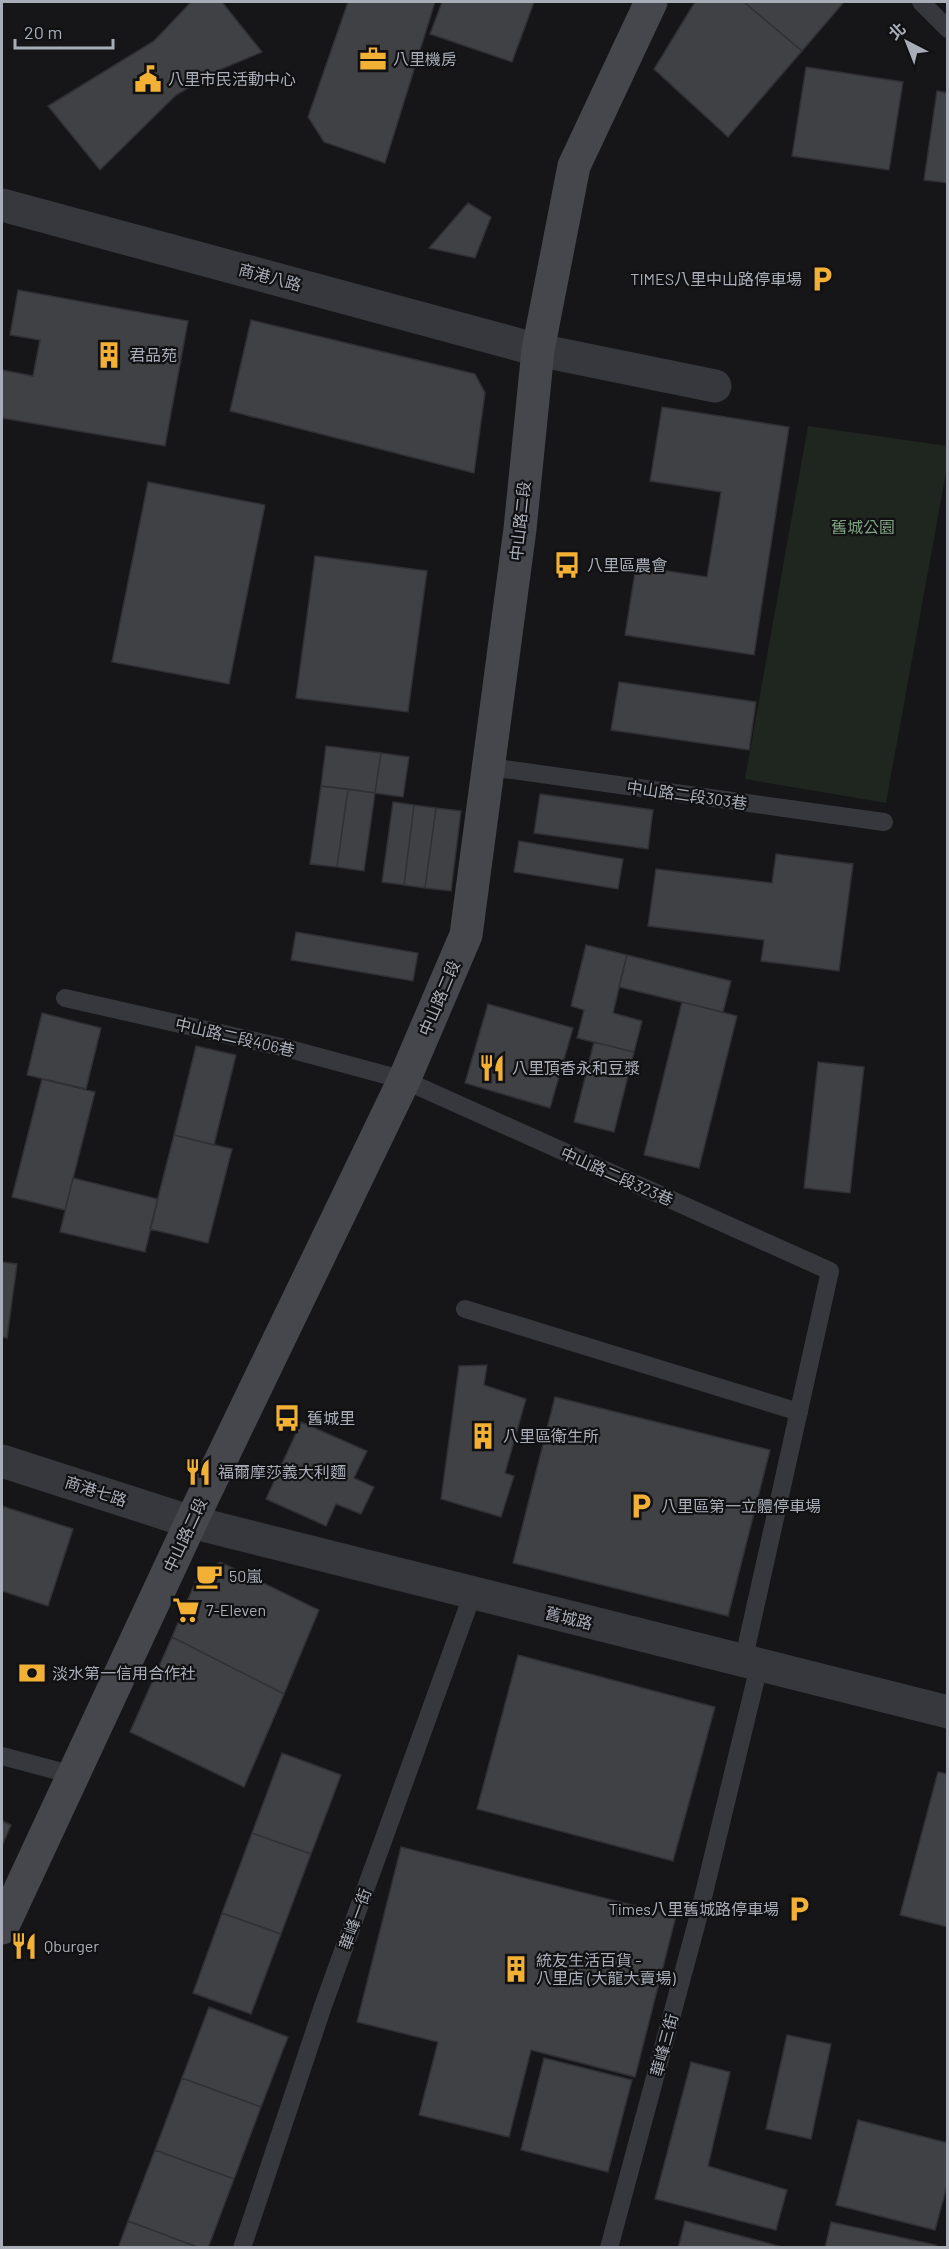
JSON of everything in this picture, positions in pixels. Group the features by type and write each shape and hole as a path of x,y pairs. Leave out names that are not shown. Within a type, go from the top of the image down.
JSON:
{"main road":[{"name":"中山路二段","path":"2,1928 191,1522 404,1080 466,935 520,529 538,350 574,166 651,2"}],"street":[{"name":"商港八路","path":"2,205 538,350 715,386"},
{"name":"商港七路","path":"2,1461 191,1522"},
{"name":"舊城路","path":"191,1522 948,1712"}],"lane":[{"path":"921,2 948,29"},
{"name":"中山路二段303巷","path":"490,768 884,822"},
{"name":"中山路二段406巷","path":"65,998 286,1048 404,1080"},
{"name":"中山路二段323巷","path":"404,1080 830,1271"},
{"name":"華峰三街","path":"609,2247 698,1918 751,1664 799,1412 830,1271"},
{"path":"465,1309 799,1412"},
{"name":"華峰一街","path":"242,2247 323,2006 473,1593"},
{"path":"2,1756 73,1775"}],"green space":[{"name":"舊城公園","path":"808,426 947,446 947,467 886,803 745,779"}],"building":[{"name":"八里市民活動中心","path":"191,2 222,2 262,52 219,70 176,95 100,170 48,106 154,41"},
{"name":"八里機房","path":"348,2 435,2 385,163 324,142 308,117"},
{"path":"442,2 534,2 512,62 430,34"},
{"path":"695,2 744,2 802,51 728,137 654,69"},
{"path":"744,2 844,2 802,51"},
{"path":"806,67 903,82 889,170 792,156"},
{"path":"937,91 948,93 948,183 924,180"},
{"path":"468,203 491,217 475,258 429,248"},
{"name":"君品苑","path":"18,290 188,321 165,446 2,418 2,370 33,376 40,340 10,335"},
{"path":"251,320 475,374 485,393 474,473 230,411"},
{"path":"662,407 789,427 754,655 625,635 636,566 707,577 721,492 650,481"},
{"path":"148,482 265,505 229,684 112,662"},
{"path":"315,556 427,571 408,712 296,698"},
{"path":"619,682 756,702 749,750 611,730"},
{"path":"326,746 381,753 375,793 321,786"},
{"path":"381,753 409,757 403,797 375,793"},
{"path":"321,786 348,789 337,867 310,864"},
{"path":"348,789 375,793 364,871 337,867"},
{"path":"540,794 653,810 648,849 534,833"},
{"path":"393,802 414,805 404,885 382,882"},
{"path":"414,805 436,808 425,888 404,885"},
{"path":"436,808 461,811 451,891 425,888"},
{"path":"519,841 623,859 618,889 514,872"},
{"path":"776,854 853,864 839,971 761,961 764,940 648,926 656,869 772,883"},
{"path":"296,932 418,953 413,981 291,960"},
{"path":"586,945 627,955 613,1013 642,1021 634,1052 577,1038 584,1010 571,1006"},
{"path":"627,955 731,981 723,1012 619,987"},
{"path":"682,1002 737,1016 699,1168 644,1155"},
{"path":"488,1004 573,1028 550,1108 465,1083"},
{"path":"42,1013 101,1028 86,1089 27,1075"},
{"path":"594,1042 634,1052 614,1132 574,1122"},
{"path":"196,1046 236,1055 214,1145 174,1135"},
{"path":"818,1062 864,1067 850,1193 804,1188"},
{"path":"42,1079 95,1092 65,1210 12,1197"},
{"path":"174,1135 232,1149 208,1243 150,1229"},
{"path":"73,1178 158,1199 145,1252 60,1232"},
{"path":"2,1262 17,1264 7,1338 2,1337"},
{"name":"八里區衛生所","path":"487,1365 484,1385 526,1399 505,1473 514,1476 501,1517 441,1499 459,1366"},
{"name":"八里區第一立體停車場","path":"555,1397 770,1450 728,1616 513,1563"},
{"path":"301,1422 367,1451 354,1478 374,1487 361,1514 336,1504 326,1526 266,1499"},
{"path":"2,1506 73,1529 48,1606 2,1591"},
{"path":"220,1562 319,1610 284,1694 172,1637 197,1578"},
{"path":"172,1637 284,1694 244,1787 130,1732"},
{"path":"518,1655 715,1707 673,1861 477,1809"},
{"path":"282,1753 341,1775 311,1854 252,1833"},
{"path":"938,1772 948,1774 948,1927 900,1915"},
{"path":"2,1821 11,1825 2,1846"},
{"path":"252,1833 311,1854 281,1934 222,1913"},
{"name":"統友生活百貨 - 八里店 (大龍大賣場)","path":"401,1847 676,1916 635,2077 531,2050 509,2137 419,2115 438,2042 357,2022"},
{"path":"222,1913 281,1934 251,2014 193,1993"},
{"path":"209,2007 288,2037 261,2107 182,2078"},
{"path":"787,2035 831,2044 811,2139 766,2129"},
{"path":"544,2058 632,2080 608,2172 521,2150"},
{"path":"691,2062 730,2072 708,2166 787,2190 776,2230 655,2199"},
{"path":"182,2078 261,2107 234,2179 155,2150"},
{"path":"858,2120 948,2143 948,2182 935,2230 836,2205"},
{"path":"155,2150 234,2179 208,2248 200,2248 128,2221"},
{"path":"128,2221 200,2248 118,2248"},
{"path":"685,2221 786,2248 678,2248"},
{"path":"831,2222 936,2245 935,2248 825,2248"}],"place":[{"name":"八里機房","path":"373,59"},
{"name":"八里市民活動中心","path":"148,79"},
{"name":"TIMES八里中山路停車場","path":"822,279"},
{"name":"君品苑","path":"109,355"},
{"name":"八里區農會","path":"567,565"},
{"name":"八里頂香永和豆漿","path":"492,1068"},
{"name":"舊城里","path":"287,1418"},
{"name":"八里區衛生所","path":"483,1436"},
{"name":"福爾摩莎義大利麵","path":"198,1472"},
{"name":"八里區第一立體停車場","path":"641,1506"},
{"name":"50嵐","path":"209,1576"},
{"name":"7-Eleven","path":"186,1610"},
{"name":"淡水第一信用合作社","path":"32,1673"},
{"name":"Times八里舊城路停車場","path":"799,1909"},
{"name":"Qburger","path":"24,1946"},
{"name":"統友生活百貨 - 八里店 (大龍大賣場)","path":"516,1969"}]}
